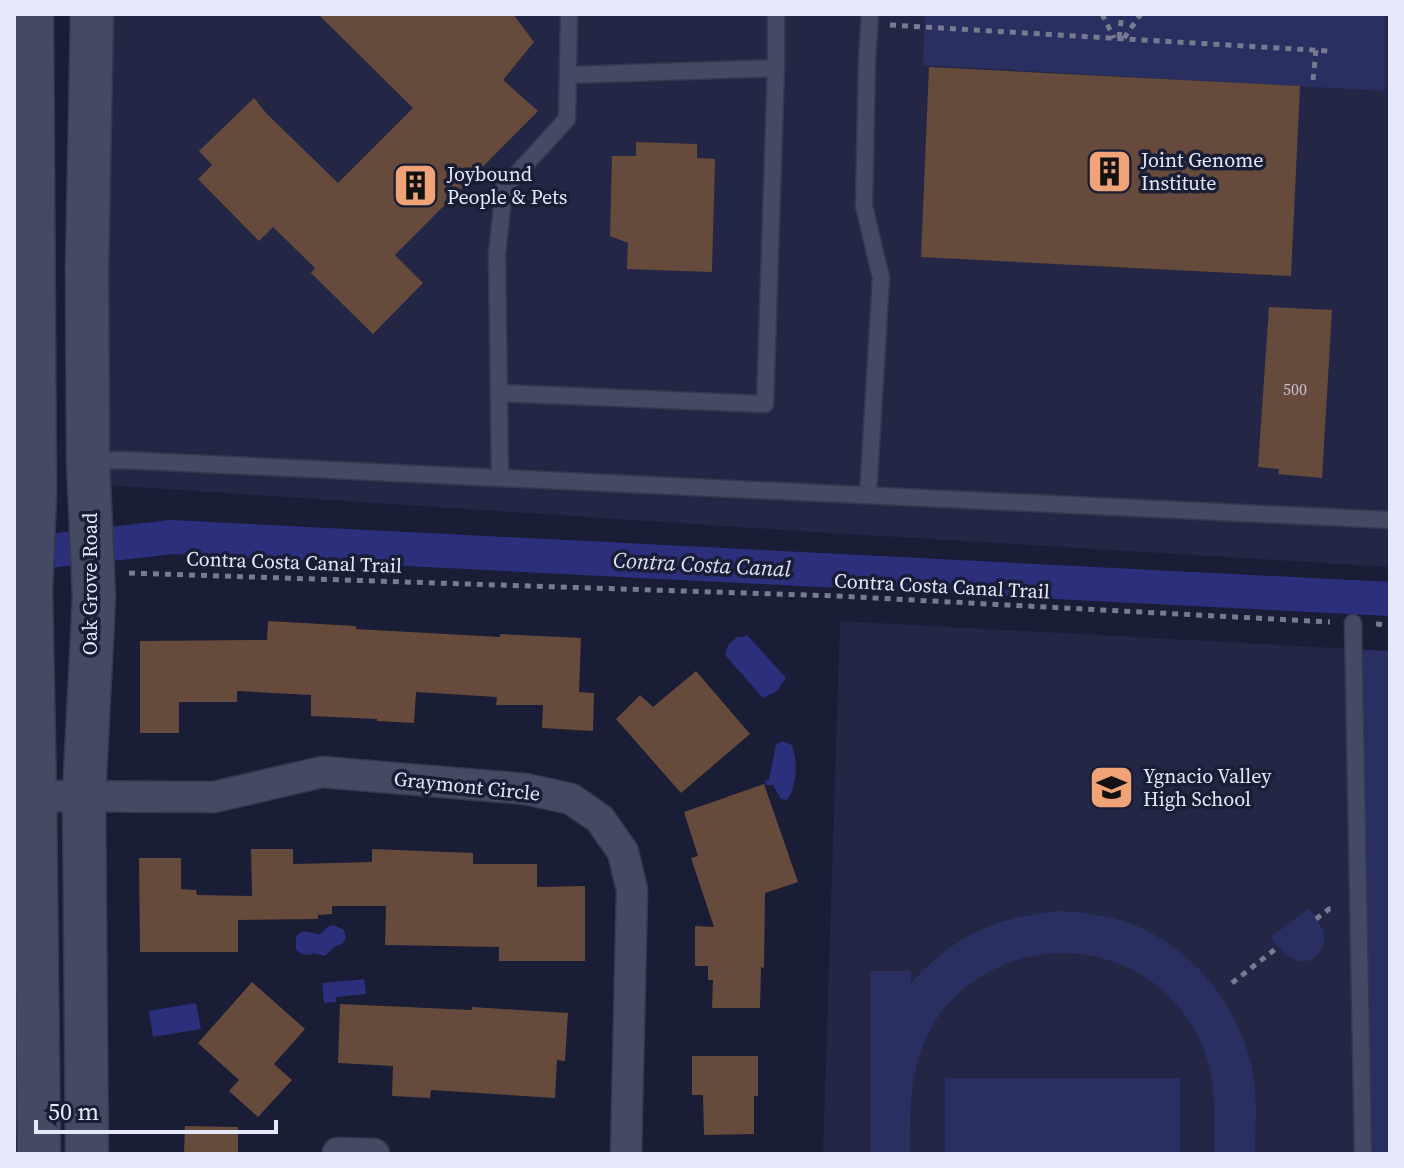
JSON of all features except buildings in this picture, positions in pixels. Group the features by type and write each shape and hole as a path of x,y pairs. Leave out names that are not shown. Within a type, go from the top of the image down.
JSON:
{"main road":[{"path":"32,14 35,493 27,793 27,1001 39,1154"},
{"name":"Oak Grove Road","path":"87,1154 84,796 94,597 88,461 87,269 92,14"},
{"path":"33,280 49,288 66,315 68,447 78,462 88,461"}],"street":[{"name":"Graymont Circle","path":"27,793 214,797 322,772 526,789 571,799 600,819 623,852 632,890 626,1154"},
{"path":"338,1153 374,1154"}],"lane":[{"path":"500,478 497,254 504,188 567,119 569,14"},
{"path":"499,393 765,404 776,14"},
{"path":"868,495 881,278 864,206 870,14"},
{"path":"569,75 776,68"},
{"path":"88,461 121,460 1390,520"},
{"path":"1353,623 1363,1154"}],"path":[{"path":"1102,14 1119,39"},
{"path":"1119,39 1122,14"},
{"path":"1119,39 1141,14"},
{"path":"885,25 1329,51"},
{"path":"1313,80 1316,50"},
{"name":"Contra Costa Canal Trail","path":"93,578 121,572 821,596 1390,625"},
{"path":"1316,919 1329,909 1347,906"},
{"path":"1232,983 1278,947"}],"shaded area":[{"path":"94,14 1390,14 1390,567 89,484"},
{"path":"925,14 1385,14 1385,91 923,65"},
{"name":"Ygnacio Valley High School","path":"840,621 1390,651 1390,1154 823,1154"},
{"path":"747,635 786,678 777,691 763,698 725,655 728,645 737,637"},
{"path":"1360,650 1390,651 1390,1154 1367,1154"},
{"path":"782,741 792,745 795,759 795,781 787,800 781,799 773,785 766,785 765,781 769,780 776,745"},
{"path":"1309,908 1324,937 1319,953 1311,960 1304,961 1291,958 1271,937"},
{"path":"1062,911 1112,918 1152,933 1173,946 1208,980 1235,1021 1252,1068 1256,1100 1255,1154 1214,1154 1214,1102 1209,1064 1188,1019 1165,993 1138,973 1107,960 1074,953 1040,955 1006,964 974,981 955,997 934,1023 918,1060 911,1106 910,1154 870,1154 870,971 911,971 911,983 944,952 979,930 1018,917"},
{"path":"334,925 344,930 346,938 325,956 301,954 296,949 299,933 320,934"},
{"path":"364,979 366,994 336,997 336,1002 324,1003 322,983"},
{"path":"196,1003 201,1029 153,1037 149,1011"},
{"path":"945,1078 1180,1078 1180,1154 945,1154"}],"waterway":[{"name":"Contra Costa Canal","path":"14,555 172,537 1390,599"}],"place":[{"name":"Joint Genome Institute","path":"1110,172"},
{"name":"Joybound People & Pets","path":"416,185"},
{"name":"Ygnacio Valley High School","path":"1112,788"}]}
